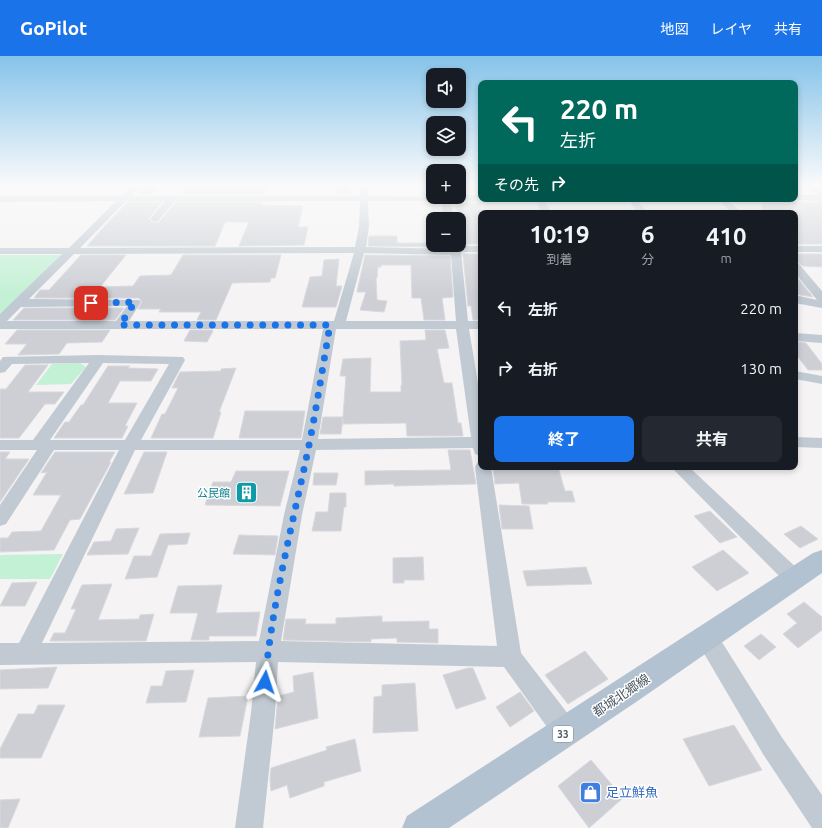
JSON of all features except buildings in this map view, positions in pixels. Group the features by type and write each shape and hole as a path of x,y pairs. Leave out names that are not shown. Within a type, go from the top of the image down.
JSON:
{"main road":[{"name":"都城北郷線","path":"419,828 566,732 822,560"}],"street":[{"path":"0,321 100,222"},
{"path":"249,828 263,713 268,651 293,515 334,325 360,250 364,222"},
{"path":"0,251 426,249"},
{"path":"466,249 478,249"},
{"path":"798,249 822,249"},
{"path":"455,252 462,325 478,425"},
{"path":"798,270 822,298"},
{"path":"798,300 822,304"},
{"path":"18,303 135,302 120,325"},
{"path":"0,325 478,325"},
{"path":"798,337 822,339"},
{"path":"0,519 43,445 99,359"},
{"path":"0,369 8,360 178,360 129,446 26,653"},
{"path":"798,376 822,380"},
{"path":"798,442 822,443"},
{"path":"0,445 129,446 478,444"},
{"path":"483,470 510,657 566,732"},
{"path":"682,470 794,578"},
{"path":"707,638 772,745 822,818"},
{"path":"0,654 268,651 510,657"}],"green space":[{"path":"0,255 61,255 0,315"},
{"path":"80,363 86,367 71,384 36,385 52,364"},
{"path":"63,554 50,579 0,579 0,555"}],"place":[{"name":"公民館","path":"246,493"},
{"name":"足立鮮魚","path":"590,792"}],"route":[{"path":"91,303 135,302 120,325 330,325 309,445 293,515 268,651 265,682"}]}
